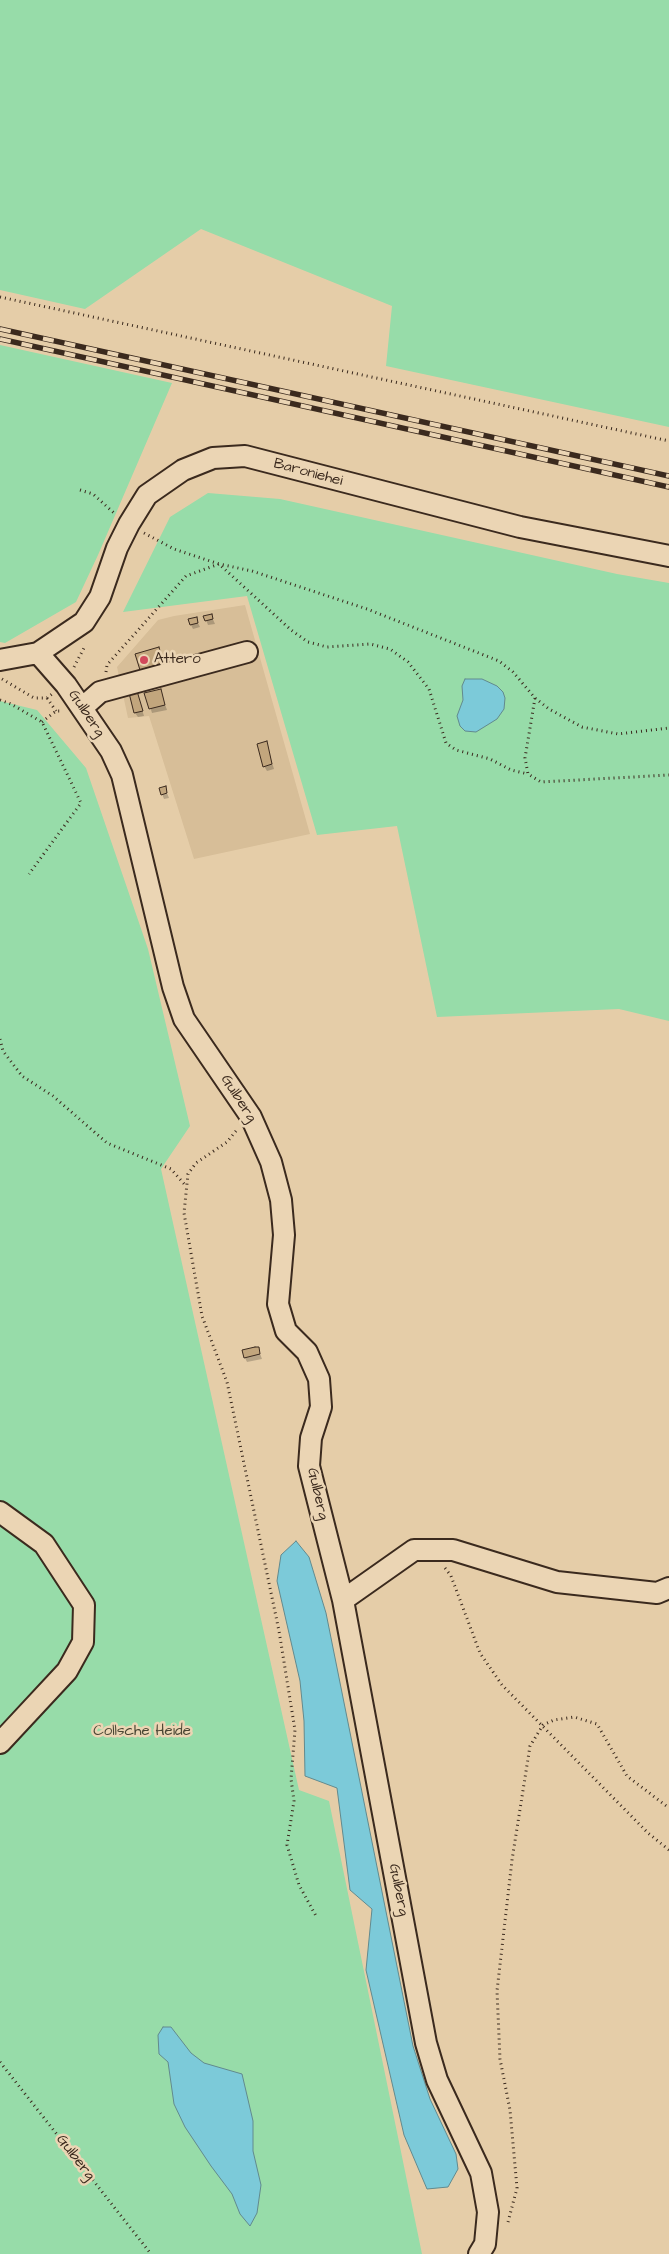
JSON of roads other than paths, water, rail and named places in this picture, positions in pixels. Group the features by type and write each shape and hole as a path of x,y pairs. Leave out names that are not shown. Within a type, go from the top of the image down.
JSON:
{"street":[{"name":"Baroniehei","path":"38,653 84,622 100,597 117,548 137,532 147,495 183,470 213,458 245,456 520,527 669,556"},
{"path":"82,708 100,692 247,652"},
{"path":"0,660 38,653"},
{"name":"Gulberg","path":"38,653 66,685 82,708 111,751 122,775 173,987 184,1019 251,1117 271,1162 281,1200 284,1235 278,1304 286,1331 307,1352 319,1379 321,1407 311,1438 309,1466 343,1600 426,2043 437,2080 481,2173 488,2212 485,2244 479,2254"},
{"path":"0,1512 44,1544 84,1606 83,1642 67,1671 0,1743"},
{"path":"343,1600 414,1550 453,1550 557,1582 657,1593 669,1588"}],"water":[{"path":"465,679 482,679 497,686 503,692 505,698 504,709 497,719 476,732 465,731 460,726 457,716 463,700 462,686"},
{"path":"296,1541 309,1557 326,1613 413,2046 430,2099 456,2154 458,2169 448,2187 427,2189 404,2135 366,1970 372,1909 350,1890 337,1788 305,1776 304,1721 300,1681 277,1581 281,1555"},
{"path":"163,2027 171,2027 191,2053 204,2063 242,2074 253,2121 253,2151 261,2185 257,2213 250,2226 240,2214 232,2194 185,2127 174,2104 168,2062 159,2054 158,2035"}],"railway":[{"path":"0,329 669,476"},
{"path":"0,339 669,487"}],"place":[{"name":"Attero","path":"144,660"}],"park label":[{"name":"Collsche Heide","path":"142,1732"}]}
